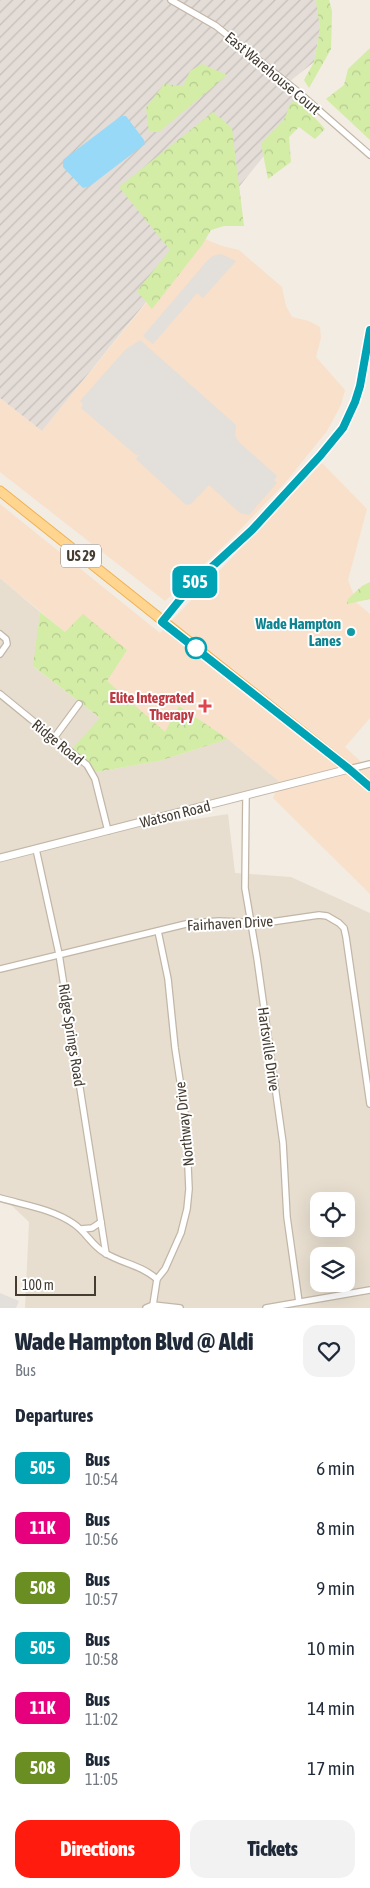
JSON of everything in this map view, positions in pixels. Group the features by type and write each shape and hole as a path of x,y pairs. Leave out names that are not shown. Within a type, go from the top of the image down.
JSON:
{"main road":[{"name":"US 29","path":"0,490 162,622 370,787"}],"street":[{"name":"East Warehouse Court","path":"171,0 216,26 370,154"},
{"path":"162,622 191,586 252,530 343,428 360,386 370,330"},
{"path":"0,634 7,641 5,648 0,654"},
{"name":"Ridge Road","path":"0,694 81,759 91,772 96,784 108,831"},
{"path":"54,738 79,704"},
{"path":"349,769 370,764"},
{"name":"Watson Road","path":"0,858 349,769"},
{"name":"Hartsville Drive","path":"246,796 244,878 283,1143 286,1217 299,1302"},
{"name":"Ridge Springs Road","path":"36,849 59,954 106,1254"},
{"name":"Fairhaven Drive","path":"0,969 158,930 204,921 250,924 319,915 332,918 344,928 350,954 370,1104"},
{"name":"Northway Drive","path":"153,1305 157,1279 165,1269 181,1233 187,1209 189,1189 186,1120 175,1048 168,979 158,930"},
{"path":"0,1198 62,1217 80,1229 106,1254 141,1268 157,1279"},
{"path":"80,1229 92,1228 101,1222"},
{"path":"266,1308 370,1290"},
{"path":"146,1308 153,1305 180,1308"}],"shaded area":[{"path":"0,0 316,0 318,6 320,29 314,62 289,82 305,105 42,431 0,398"},
{"path":"200,237 222,246 239,250 282,287 286,306 292,317 309,321 320,327 321,338 316,357 345,390 341,405 327,431 285,483 231,539 165,601 0,472 0,398 42,431"},
{"path":"221,254 236,261 203,298 197,293 153,344 143,336 207,261 213,256"},
{"path":"140,340 236,425 235,436 239,442 277,476 274,480 277,483 249,515 240,513 209,485 191,504 186,505 136,459 140,454 136,455 81,408 83,404 80,401 125,350"},
{"path":"322,463 367,509 348,580 357,603 370,614 370,718 345,747 370,770 370,894 273,798 280,782 228,739 179,706 165,733 106,681 127,650 65,632 0,578 0,504 160,633"},
{"path":"0,578 40,612 34,667 100,718 96,772 159,761 228,739 280,782 174,810 177,822 228,814 235,873 291,877 370,913 370,1308 25,1308 29,1222 10,1204 0,1201"},
{"path":"0,1293 19,1301 16,1308 0,1308"}],"green space":[{"path":"316,0 329,0 332,11 331,49 309,88 304,80 314,62 320,29"},
{"path":"370,48 370,140 326,99 344,85 348,69"},
{"path":"202,64 227,75 159,132 149,132 146,108 164,84 183,86 190,71"},
{"path":"296,97 325,129 315,139 299,127 289,137 291,162 268,179 261,144 285,118 289,106"},
{"path":"213,112 232,128 244,226 224,226 211,230 202,245 152,309 137,291 170,250 119,187"},
{"path":"370,582 370,599 347,604 348,599 362,586"},
{"path":"40,612 65,632 83,614 127,650 107,681 165,732 179,706 228,739 159,761 96,772 73,748 100,718 33,666"}],"water":[{"path":"121,116 126,116 145,144 90,186 83,188 63,167 63,160"}],"bus line":[{"name":"505","path":"370,330 360,386 343,428 252,530 191,586 162,622 370,787"}],"place":[{"name":"Wade Hampton Lanes","path":"351,632"},
{"name":"Elite Integrated Therapy","path":"205,706"}]}
